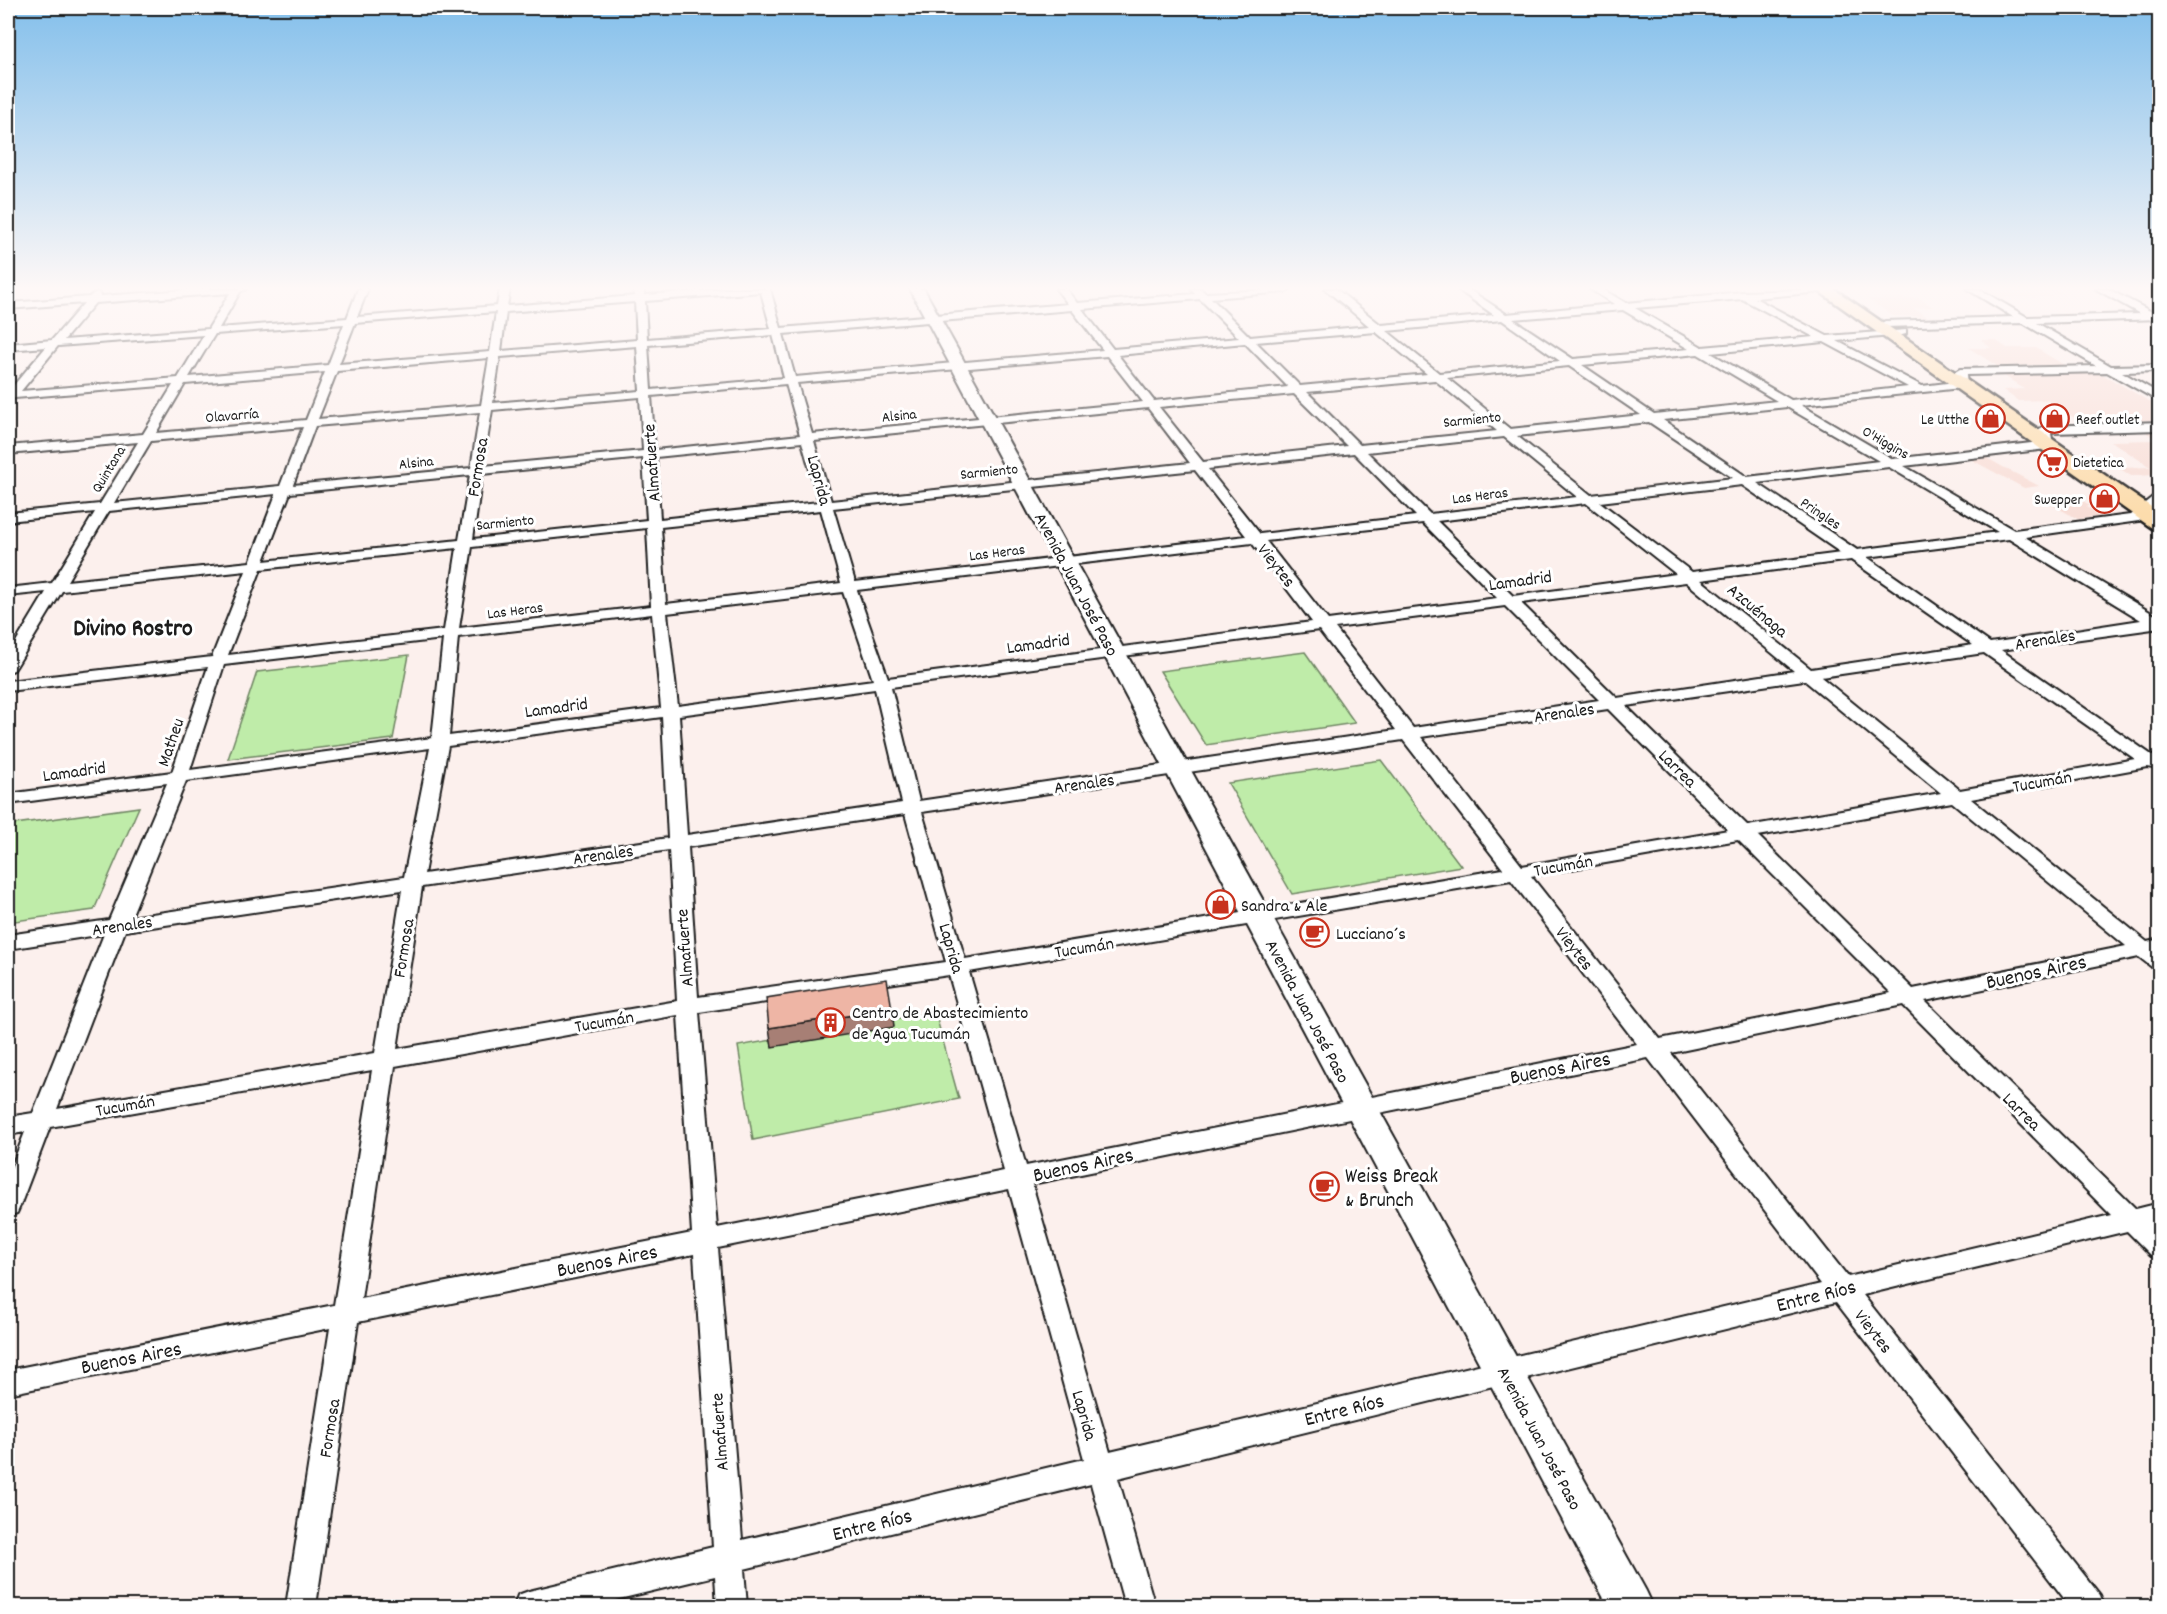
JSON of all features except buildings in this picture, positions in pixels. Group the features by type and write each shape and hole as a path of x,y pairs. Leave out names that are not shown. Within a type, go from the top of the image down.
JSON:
{"main road":[{"path":"1940,364 2045,437 2153,505 2160,524"},
{"name":"Avenida Juan José Paso","path":"958,365 1631,1606"}],"street":[{"path":"8,396 35,364"},
{"name":"Quintana","path":"8,667 191,364"},
{"name":"Matheu","path":"8,1206 117,926 179,776 218,661 334,364"},
{"path":"8,396 386,364"},
{"name":"Formosa","path":"301,1606 413,882 440,742 451,634 493,364"},
{"name":"Almafuerte","path":"644,364 659,609 670,711 688,1006 732,1606"},
{"name":"Laprida","path":"786,364 849,587 882,683 912,808 1140,1606"},
{"name":"Olavarría","path":"8,450 965,364"},
{"name":"Vieytes","path":"1120,364 2090,1606"},
{"name":"Larrea","path":"1272,364 2160,1248"},
{"name":"Azcuénaga","path":"1423,364 1588,499 1689,577 1954,796 2154,953"},
{"name":"Alsina","path":"8,517 1556,364"},
{"name":"Pringles","path":"1572,364 2156,763"},
{"name":"O'Higgins","path":"1722,364 2158,623"},
{"path":"1873,364 1920,389"},
{"path":"2099,364 2160,399"},
{"name":"Sarmiento","path":"8,592 1920,389 1960,378 2160,368"},
{"name":"Las Heras","path":"8,686 1890,464 2045,437 2160,426"},
{"name":"Lamadrid","path":"8,799 2134,518 2153,505"},
{"name":"Arenales","path":"8,942 2158,623"},
{"name":"Tucumán","path":"8,1126 688,1006 958,967 1258,918 1954,796 2156,763"},
{"name":"Buenos Aires","path":"8,1382 1654,1048 2154,953"},
{"name":"Entre Ríos","path":"529,1606 2160,1213"}],"shaded area":[{"path":"1994,364 2064,365 1997,366"},
{"path":"2097,371 2159,407 2159,420 2079,421 2047,400 2018,401 2003,390 2024,389 2000,373"},
{"path":"2143,430 2159,430 2159,475 2131,476 2119,468 2150,467 2111,441 2157,440"},
{"path":"1985,457 2039,486 2024,488 1970,459"},
{"path":"2077,498 2090,505 2087,507 2104,516 2078,519 2047,502"}],"green space":[{"path":"1305,652 1355,723 1206,745 1160,671"},
{"path":"409,655 393,739 228,759 257,672"},
{"path":"1381,760 1461,866 1292,894 1228,783"},
{"path":"139,807 94,910 8,922 8,825"},
{"path":"935,1012 959,1099 753,1140 738,1046"}],"place":[{"name":"Le Utthe","path":"1990,419"},
{"name":"Reef outlet","path":"2055,419"},
{"name":"Dietetica","path":"2052,462"},
{"name":"Swepper","path":"2104,499"},
{"name":"Sandra & Ale","path":"1220,905"},
{"name":"Lucciano´s","path":"1315,933"},
{"name":"Centro de Abastecimiento de Agua Tucumán","path":"831,1022"},
{"name":"Weiss Break & Brunch","path":"1324,1187"}],"district":[{"name":"Divino Rostro","path":"133,627"}]}
